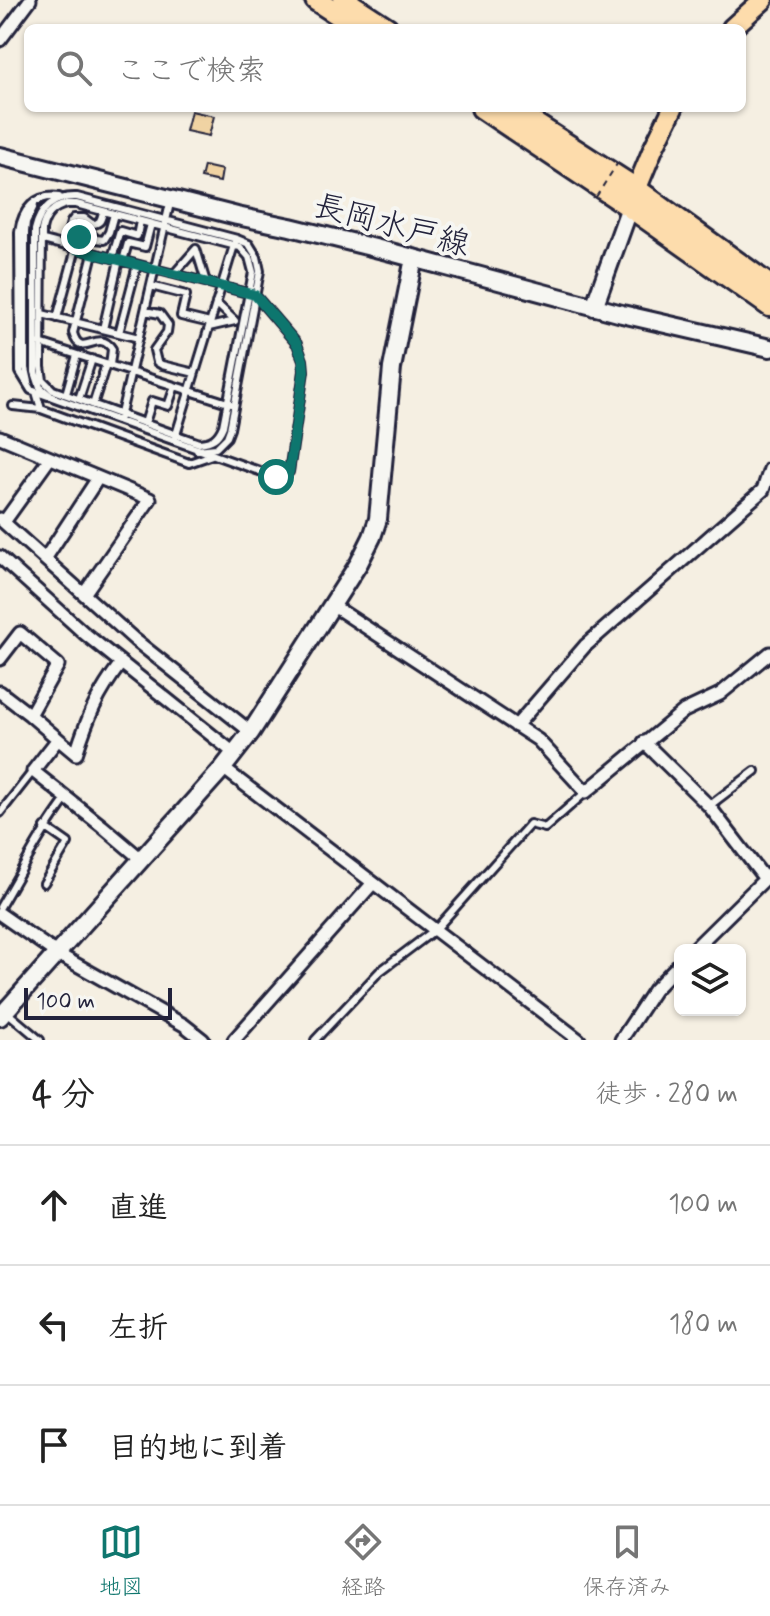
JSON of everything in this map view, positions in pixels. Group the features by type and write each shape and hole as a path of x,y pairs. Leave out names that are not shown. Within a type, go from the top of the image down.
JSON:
{"highway":[{"path":"316,0 353,24"},
{"path":"344,0 381,24"},
{"path":"489,112 633,198 770,286"},
{"path":"515,112 633,198 770,306"}],"main road":[{"path":"736,24 763,0"},
{"path":"633,198 671,112"}],"street":[{"path":"0,40 30,0"},
{"name":"長岡水戸線","path":"0,156 414,258 594,307 770,348"},
{"path":"594,307 633,198"},
{"path":"3,1014 223,768 251,732 359,563 378,519 392,368 414,258"},
{"path":"0,437 150,499 84,594"},
{"path":"50,458 2,520 135,640 251,732"},
{"path":"516,726 585,646 763,490 770,469"},
{"path":"45,559 98,478"},
{"path":"0,557 84,633 234,753"},
{"path":"332,605 538,740 586,792 684,711 720,694 770,653"},
{"path":"0,659 20,633 58,665 30,715"},
{"path":"0,692 76,754 91,710 121,663"},
{"path":"58,739 33,771 141,859"},
{"path":"644,742 709,806 767,881 699,944"},
{"path":"223,768 579,1040"},
{"path":"234,1040 373,883"},
{"path":"0,914 56,953 184,1025 203,1040"},
{"path":"621,1040 654,990 674,969"}],"lane":[{"path":"41,409 20,372 20,221 37,200 48,195 77,197 166,224 249,244 259,264 227,437 216,448 197,450"},
{"path":"52,397 36,380 35,230 44,209 62,198"},
{"path":"120,418 171,199"},
{"path":"43,240 252,294 297,344 303,360 289,472 283,476 276,477 197,450 145,423 120,418 53,390 43,380 38,342 42,314 43,240 44,222 48,215 60,205 76,204 151,224 166,224"},
{"path":"65,246 74,218 84,218 97,224 103,212"},
{"path":"57,318 79,237 83,233 92,234 100,240 107,237 114,214"},
{"path":"103,329 118,260 120,231 137,236 140,221"},
{"path":"118,260 128,243 145,247 151,224"},
{"path":"175,438 235,242"},
{"path":"174,274 196,249 206,282"},
{"path":"93,253 73,333 78,343 89,345 99,340 108,343 112,349 93,405"},
{"path":"119,333 137,265"},
{"path":"151,286 186,295 181,316 210,325 235,321 216,303"},
{"path":"145,311 160,314 168,325 167,332 154,350 157,362 195,373"},
{"path":"42,314 139,338"},
{"path":"38,342 231,404"},
{"path":"66,394 77,355"},
{"path":"79,399 92,359"},
{"path":"145,423 152,401 168,406 175,386"},
{"path":"33,391 175,438 199,443 215,439 231,404"},
{"path":"13,406 41,409 189,463 212,455"},
{"path":"0,813 33,771"},
{"path":"709,806 755,771"},
{"path":"315,1040 379,972 436,929 530,824 545,828 586,792"},
{"path":"0,907 45,827 67,798"},
{"path":"44,883 68,843 45,827"},
{"path":"3,1014 40,1040"}],"path":[{"path":"596,197 617,164"}],"building":[{"path":"191,112 214,116 209,136 186,131"},
{"path":"204,166 222,170 220,182 201,178"}],"route":[{"path":"79,237 76,249 255,295 297,344 304,371 289,472 276,477"}]}
